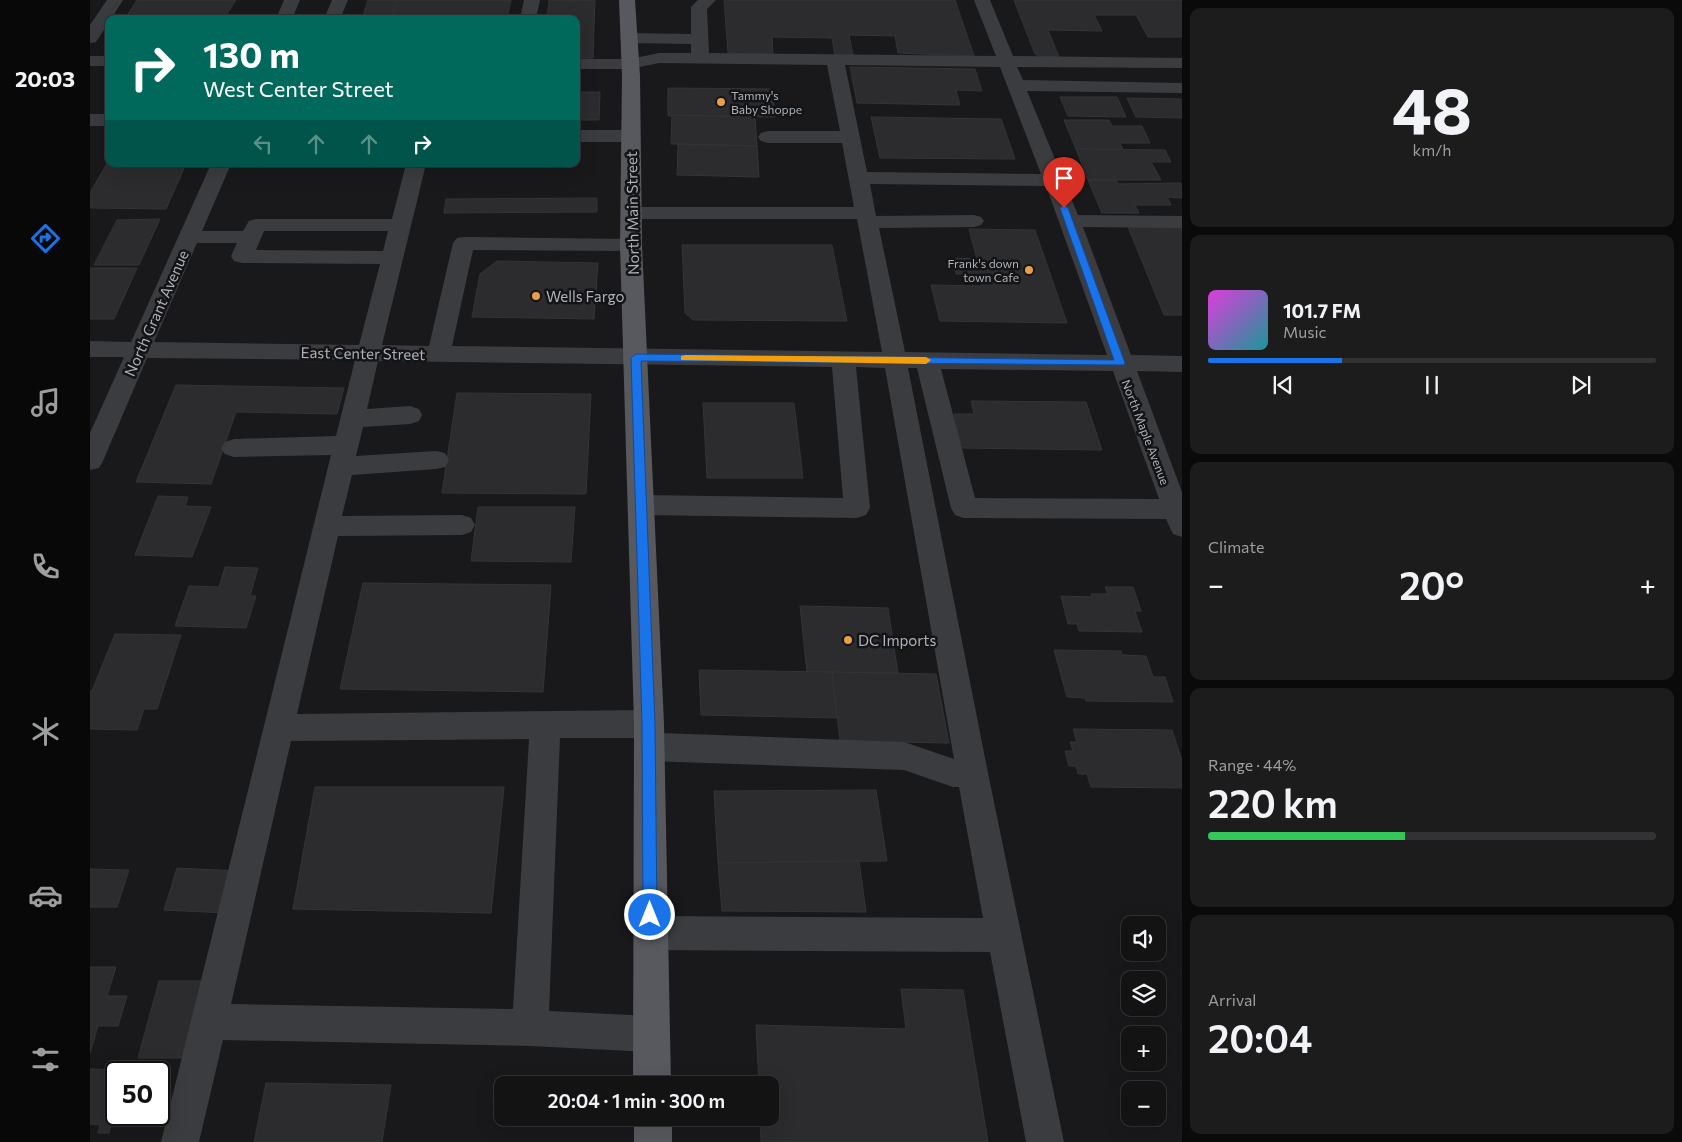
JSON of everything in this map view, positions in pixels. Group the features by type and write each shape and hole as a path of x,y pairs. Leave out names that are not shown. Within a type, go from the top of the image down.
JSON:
{"main road":[{"name":"North Main Street","path":"627,0 629,38 637,72 631,136 631,245 649,736 652,1076"},
{"path":"653,1126 653,1142"}],"street":[{"path":"105,15 115,0"},
{"path":"286,15 292,0"},
{"path":"334,15 340,0"},
{"path":"529,15 532,0"},
{"path":"700,58 698,7 708,0"},
{"name":"North Maple Avenue","path":"982,0 1070,222 1120,363 1179,518"},
{"path":"90,38 105,15"},
{"path":"629,38 699,39"},
{"path":"580,65 637,72 660,58 700,58 830,72 1006,62 1174,63 1181,90 1016,85"},
{"path":"90,61 105,61"},
{"path":"830,72 850,137 867,218 972,773 1045,1142"},
{"path":"580,136 631,136"},
{"path":"768,137 850,137"},
{"name":"North Grant Avenue","path":"90,461 220,167"},
{"path":"180,1142 326,526 415,167"},
{"path":"858,178 1053,180"},
{"path":"631,213 974,221"},
{"path":"1070,222 1182,222"},
{"path":"392,258 242,256 256,225 400,225"},
{"path":"189,236 251,237"},
{"path":"439,354 464,243 631,245"},
{"name":"East Center Street","path":"90,348 636,358 1182,364"},
{"path":"642,505 857,508 843,359"},
{"path":"927,360 964,508 1179,518"},
{"path":"346,444 410,415"},
{"path":"234,448 346,444 436,460"},
{"path":"326,526 462,526"},
{"path":"278,728 544,725 649,736 904,756 953,773 972,773"},
{"path":"530,1028 544,725"},
{"path":"650,934 1004,936"},
{"path":"208,1022 530,1028 651,1034"}],"building":[{"path":"137,0 236,0 226,15 128,15"},
{"path":"368,0 397,0 392,15 363,15"},
{"path":"397,0 511,0 508,15 392,15"},
{"path":"549,0 595,0 593,58 580,58 580,15 547,15"},
{"path":"724,0 955,0 974,56 898,53 895,36 849,35 853,55 835,55 832,38 772,37 773,55 728,53"},
{"path":"1014,0 1182,0 1182,37 1148,37 1136,15 1094,15 1102,31 1048,30 1059,57 1040,57 1035,54"},
{"path":"850,67 975,69 982,91 956,90 960,105 857,103"},
{"name":"Tammy's Baby Shoppe","path":"668,88 772,89 775,117 668,116"},
{"path":"580,92 600,92 599,120 580,120"},
{"path":"1060,97 1117,97 1126,117 1068,116"},
{"path":"1127,98 1181,99 1182,118 1136,117"},
{"path":"672,115 755,117 757,146 671,144"},
{"path":"871,117 1001,119 1015,159 880,158"},
{"path":"1064,120 1109,120 1112,126 1142,126 1150,143 1120,143 1123,150 1076,149"},
{"path":"678,144 757,146 759,177 677,175"},
{"path":"1076,149 1165,150 1171,162 1151,162 1161,180 1088,180"},
{"path":"105,167 185,167 166,209 90,208 90,193"},
{"path":"1088,180 1116,180 1118,184 1181,183 1182,198 1167,197 1171,205 1135,205 1139,213 1102,213"},
{"path":"597,198 597,212 444,213 446,199"},
{"path":"160,219 139,265 94,265 117,220"},
{"path":"1128,227 1182,228 1182,315 1164,315"},
{"path":"969,229 1035,230 1067,323 940,321 931,285 982,286 978,274 956,274 952,258 977,259"},
{"path":"682,245 832,245 847,321 693,320 685,313"},
{"name":"Wells Fargo","path":"497,261 598,263 594,319 472,317 480,274"},
{"path":"90,268 137,268 114,319 90,319"},
{"path":"176,385 344,388 337,414 236,412 211,484 136,482"},
{"path":"457,393 591,394 586,494 442,493"},
{"path":"971,401 1086,402 1102,450 961,448 954,414 974,414"},
{"path":"703,403 794,403 803,478 707,478"},
{"path":"158,496 188,497 185,506 211,507 192,557 135,555"},
{"path":"478,507 575,507 571,562 471,561"},
{"path":"225,567 258,568 250,596 256,596 246,628 175,626 189,586 219,587"},
{"path":"363,583 551,585 543,692 340,689"},
{"path":"1105,587 1133,587 1141,611 1135,611 1142,632 1079,631 1077,624 1068,624 1061,596 1092,597 1091,594 1108,594"},
{"name":"DC Imports","path":"800,606 888,608 898,673 807,672"},
{"path":"115,634 181,635 157,709 144,709 137,730 90,729 90,691 92,691"},
{"path":"1054,650 1121,651 1122,655 1146,656 1153,677 1165,677 1173,702 1086,701 1085,698 1067,697"},
{"path":"699,670 832,672 838,718 701,715"},
{"path":"832,672 936,674 949,743 840,741"},
{"path":"1073,729 1172,730 1182,761 1182,788 1091,787 1087,774 1078,774 1076,766 1069,766 1065,751 1073,751 1070,742 1077,742"},
{"path":"315,787 504,787 491,913 293,909"},
{"path":"876,790 887,861 718,863 714,791"},
{"path":"859,861 866,912 722,911 718,863"},
{"path":"177,868 238,871 226,913 164,910"},
{"path":"90,869 129,870 117,907 90,907"},
{"path":"90,967 116,967 107,996 127,996 118,1026 98,1026 90,1053"},
{"path":"159,981 210,981 192,1058 138,1058"},
{"path":"901,989 963,990 988,1142 761,1142 760,1126 779,1126 779,1076 759,1076 756,1025 906,1029"},
{"path":"90,1069 105,1069 105,1126 111,1126 109,1133 98,1133 100,1125 90,1124"},
{"path":"266,1083 391,1085 382,1142 254,1142"}],"slow traffic":[{"path":"685,358 926,360"}],"place":[{"name":"Tammy's Baby Shoppe","path":"721,102"},
{"name":"Frank's down town Cafe","path":"1029,270"},
{"name":"Wells Fargo","path":"536,296"},
{"name":"DC Imports","path":"848,640"}],"route":[{"path":"650,915 649,724 636,358 1120,363 1064,208"}]}
